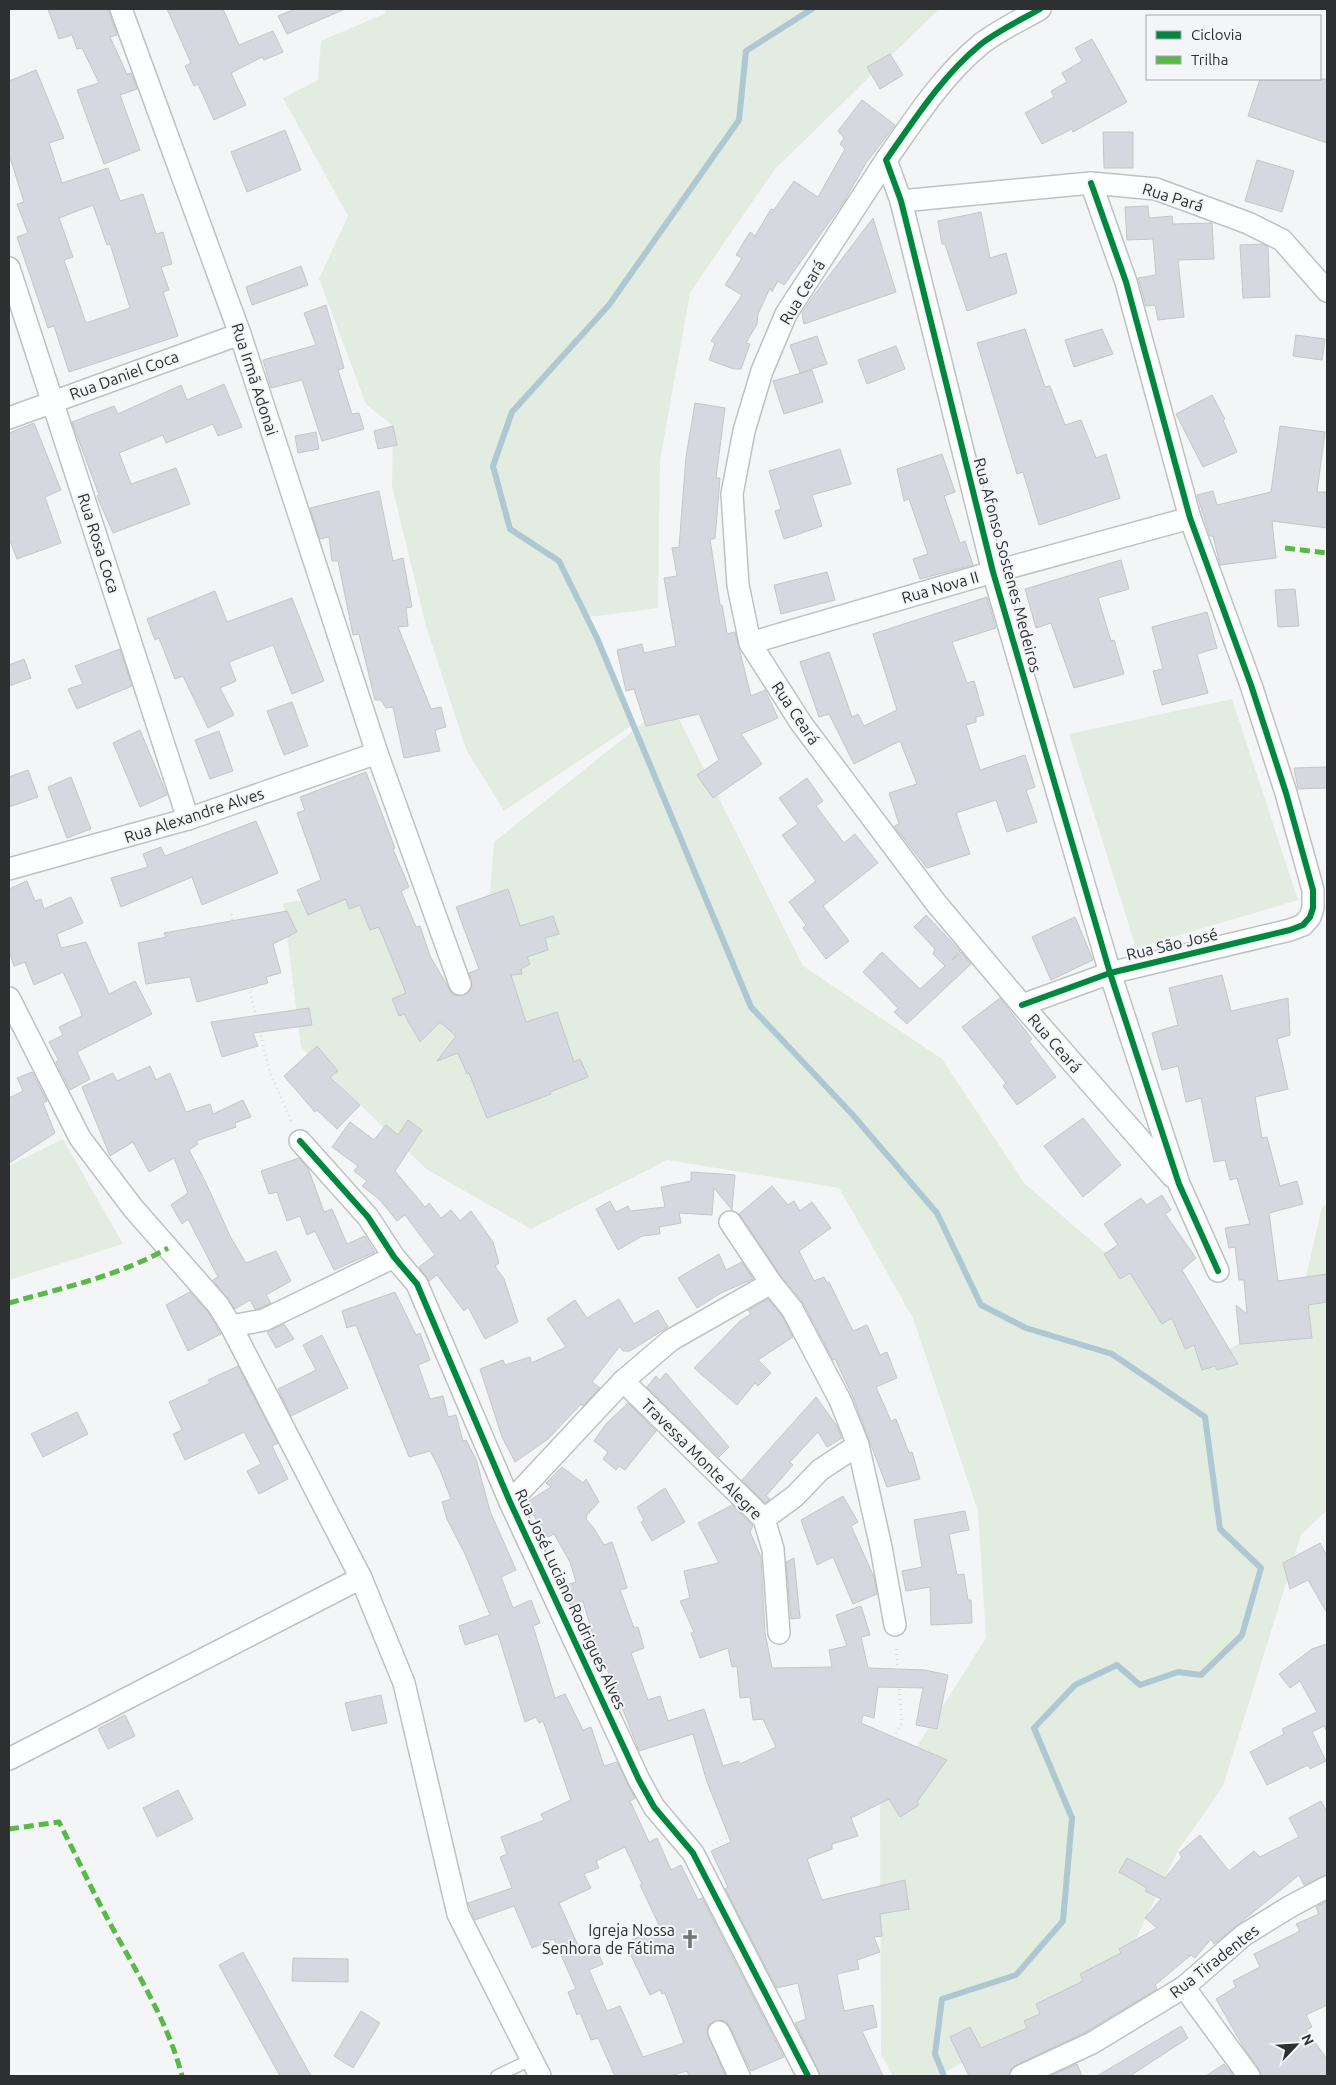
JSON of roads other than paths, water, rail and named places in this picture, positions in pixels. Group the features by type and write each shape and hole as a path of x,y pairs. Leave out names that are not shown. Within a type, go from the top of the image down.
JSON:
{"street":[{"name":"Rua Irmã Adonai","path":"121,9 240,334 377,753 460,984"},
{"path":"886,160 946,77 983,43 1040,9"},
{"name":"Rua Afonso Sostenes Medeiros","path":"886,160 901,201 993,572 1110,973 1179,1184"},
{"name":"Rua Ceará","path":"886,160 786,314 762,371 744,431 732,494 738,585 750,643 801,723 912,872 1022,1005 1179,1184"},
{"path":"1091,183 1126,282 1190,518"},
{"name":"Rua Pará","path":"901,201 1091,183 1156,189 1248,223 1282,240 1327,291"},
{"name":"Rua Rosa Coca","path":"9,268 188,819"},
{"name":"Rua Daniel Coca","path":"9,418 240,334"},
{"name":"Rua Nova II","path":"750,643 993,572 1190,518"},
{"name":"Rua São José","path":"1022,1005 1110,973 1290,930 1303,925 1310,917 1313,908 1313,890 1286,793 1251,685 1190,518"},
{"name":"Rua Alexandre Alves","path":"9,869 188,819 377,753"},
{"path":"9,998 80,1138 133,1208 218,1305 231,1326 361,1578 404,1683 458,1914 536,2068"},
{"name":"Rua José Luciano Rodrigues Alves","path":"300,1141 368,1217 394,1257 417,1284 510,1502 639,1780 654,1807 693,1853 808,2076"},
{"path":"1179,1184 1218,1271"},
{"path":"730,1222 771,1283 792,1309 840,1400 858,1445 881,1547 895,1625"},
{"path":"231,1326 264,1320 394,1257"},
{"path":"510,1502 623,1381 671,1340 771,1283"},
{"name":"Travessa Monte Alegre","path":"623,1381 764,1519 773,1549 779,1633"},
{"path":"764,1519 794,1496 820,1470 858,1445"},
{"path":"9,1759 361,1578"},
{"name":"Rua Tiradentes","path":"1021,2076 1092,2043 1184,1987 1244,1935 1291,1906 1327,1887"},
{"path":"1184,1987 1249,2076"},
{"path":"719,2032 739,2076"}],"lane":[{"path":"497,2076 536,2068"}],"waterway":[{"path":"812,9 746,51 739,120 609,305 512,412 493,466 510,529 559,561 597,638 751,1007 851,1113 937,1213 981,1305 1026,1328 1112,1354 1205,1417 1220,1529 1261,1568 1242,1635 1201,1675 1178,1672 1140,1685 1117,1665 1075,1685 1034,1728 1072,1818 1063,1921 1016,1975 942,1999 935,2054 944,2076"}],"place":[{"name":"Igreja Nossa Senhora de Fátima","path":"690,1939"}]}
